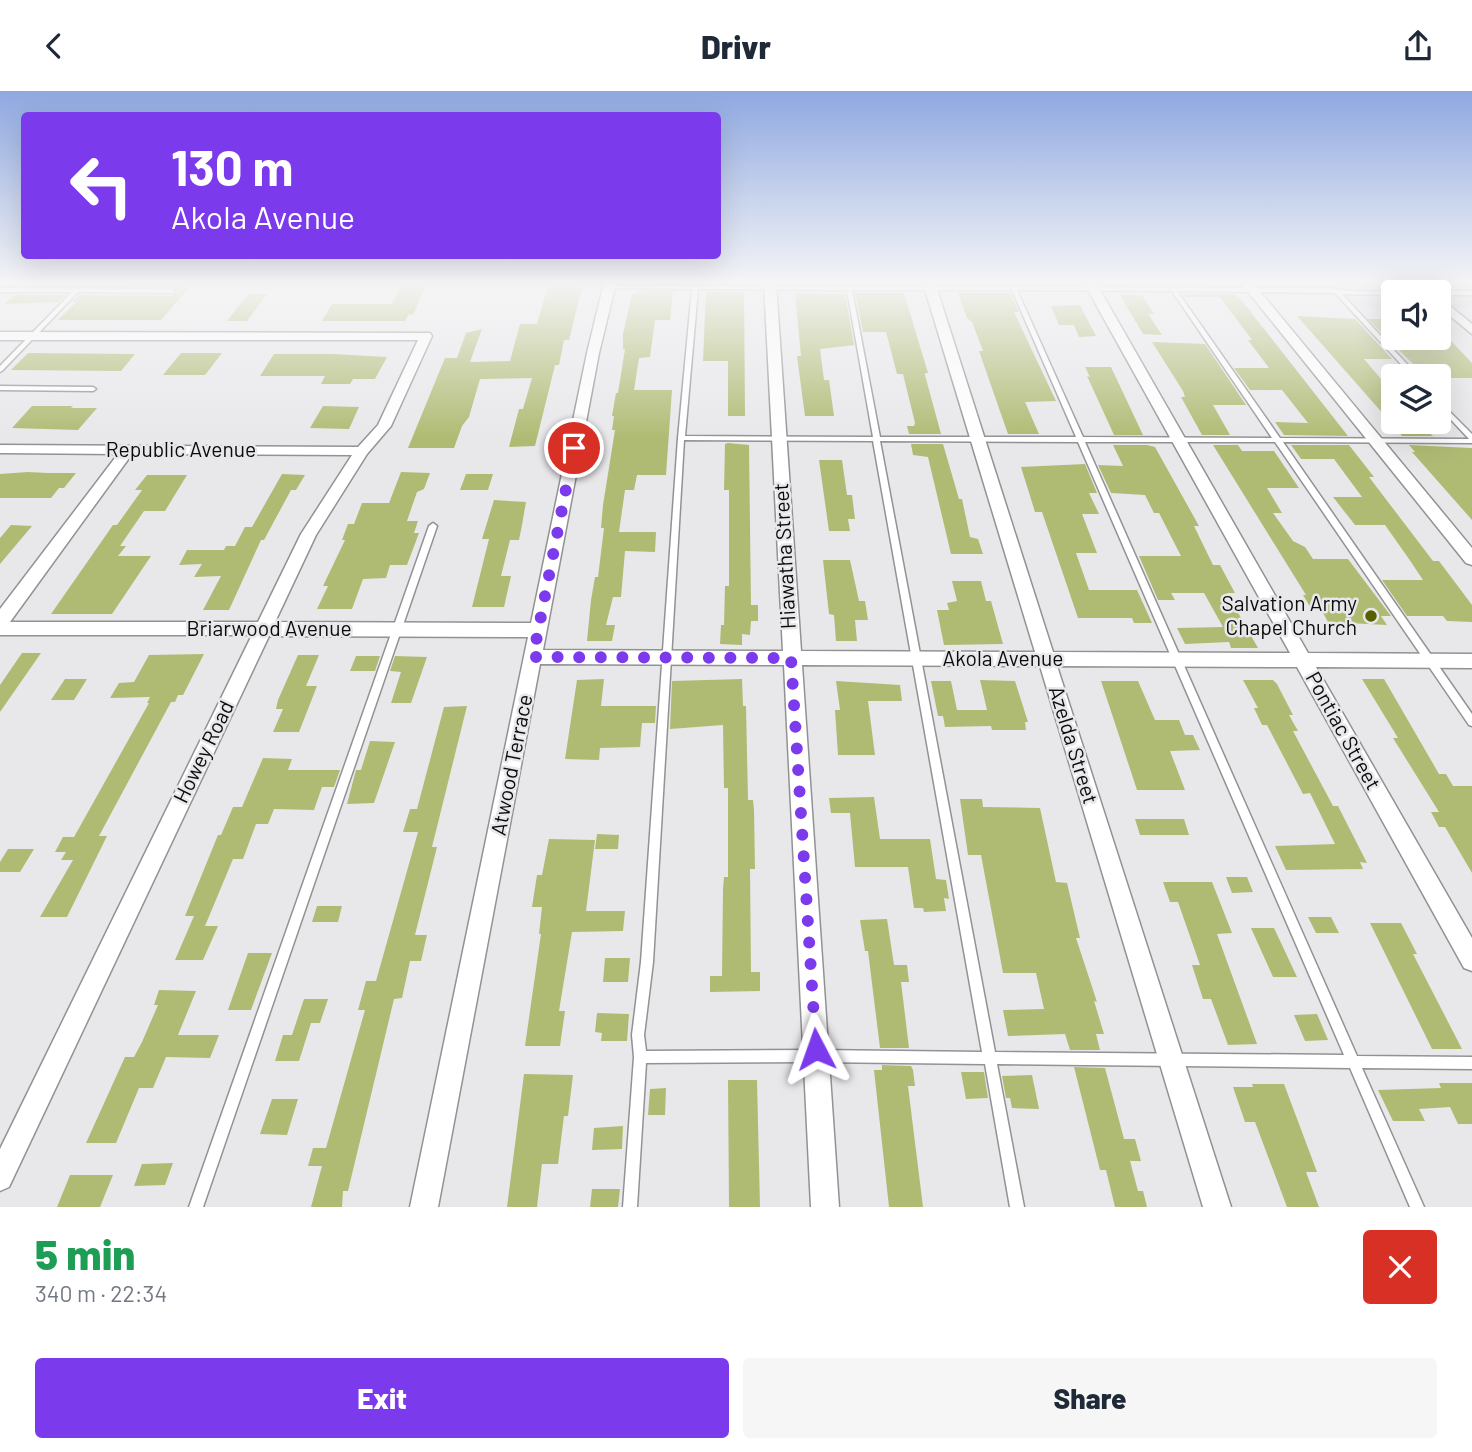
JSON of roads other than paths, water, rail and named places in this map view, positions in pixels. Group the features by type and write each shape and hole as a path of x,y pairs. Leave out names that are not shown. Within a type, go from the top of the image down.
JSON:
{"street":[{"name":"Atwood Terrace","path":"424,1207 597,335"},
{"name":"Hiawatha Street","path":"773,335 825,1207"},
{"name":"Azelda Street","path":"945,335 1217,1207"},
{"name":"Pontiac Street","path":"1119,335 1472,960"},
{"path":"1290,335 1472,559"},
{"path":"0,336 30,336"},
{"name":"Howey Road","path":"0,1178 309,534 362,451 384,426 426,337 30,336"},
{"name":"Republic Avenue","path":"0,449 362,451"},
{"path":"0,622 128,450"},
{"name":"Briarwood Avenue","path":"0,628 539,629"},
{"name":"Akola Avenue","path":"533,657 1472,661"}],"lane":[{"path":"630,1207 640,1057 638,1035 647,962 681,438 691,335"},
{"path":"858,335 1017,1207"},
{"path":"1034,335 1417,1207"},
{"path":"1205,335 1472,722"},
{"path":"1377,335 1404,364"},
{"path":"0,370 30,336"},
{"path":"0,388 93,389"},
{"path":"1451,416 1472,439"},
{"path":"681,438 1472,439"},
{"path":"196,1207 433,526"},
{"path":"640,1057 817,1056 1472,1063"}],"place":[{"name":"Salvation Army Chapel Church","path":"1371,616"}]}
